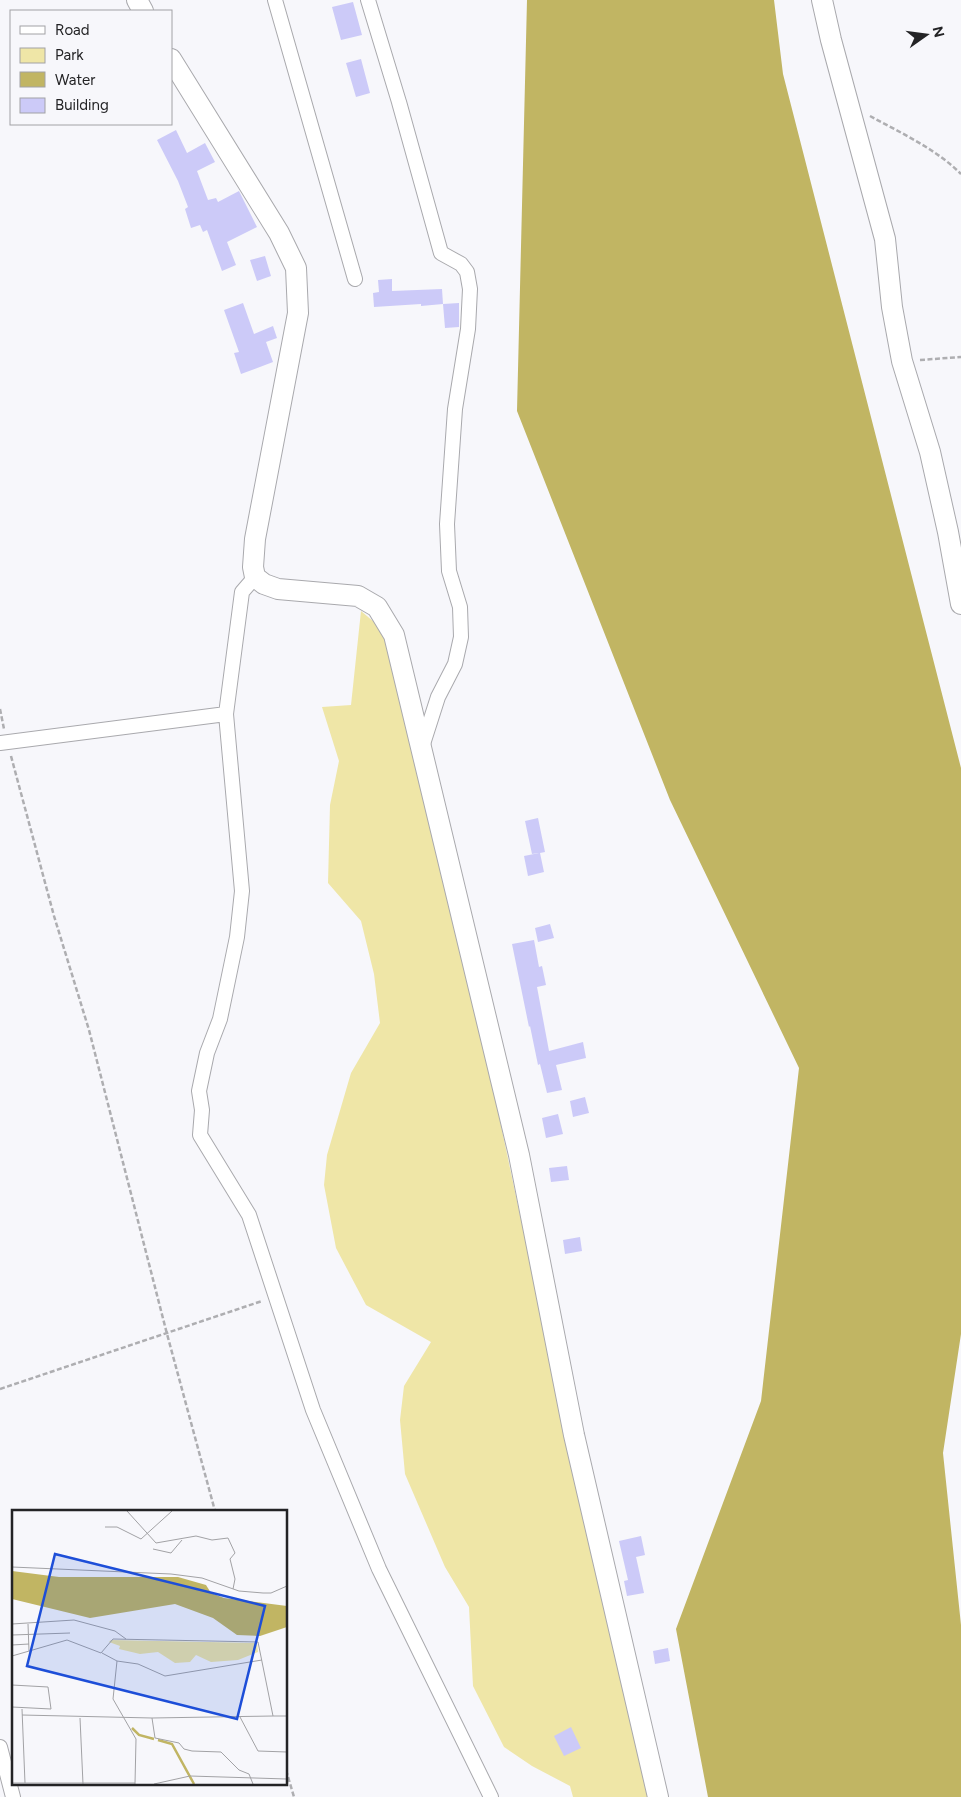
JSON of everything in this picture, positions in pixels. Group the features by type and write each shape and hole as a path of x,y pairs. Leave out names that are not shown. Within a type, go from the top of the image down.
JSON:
{"main road":[{"path":"822,0 885,239 892,307 902,361 930,452 948,532 961,604"},
{"path":"172,61 279,233 296,268 298,313 255,539 253,568 255,577 264,584 278,589 358,596 377,607 394,635 519,1155 574,1435 658,1797"}],"street":[{"path":"275,0 355,279"},
{"path":"368,0 399,102 441,253 461,264 467,272 470,289 468,329 455,409 447,524 448,571 460,607 461,637 455,664 438,696 421,748"},
{"path":"255,577 242,592 226,714 242,891 237,937 220,1019 207,1053 199,1091 202,1110 200,1135 249,1215 313,1410 379,1569 491,1797"},
{"path":"4,742 226,714"},
{"path":"0,1747 13,1797"}],"path":[{"path":"849,106 915,140 961,174"},
{"path":"902,361 961,356"},
{"path":"0,709 4,742 89,1030 166,1334 215,1510"},
{"path":"0,1389 276,1297"},
{"path":"288,1777 294,1797"}],"green space":[{"path":"361,611 380,627 396,674 465,956 566,1432 648,1797 573,1797 570,1786 532,1766 504,1747 473,1686 469,1607 445,1567 405,1474 400,1420 404,1386 431,1342 366,1305 336,1248 324,1185 327,1155 351,1073 380,1023 374,974 361,921 328,883 330,805 339,761 322,707 351,705"}],"water":[{"path":"527,0 774,0 783,74 961,768 961,1334 943,1453 961,1625 961,1797 708,1797 676,1629 761,1401 799,1068 670,800 517,411"}],"building":[{"path":"353,2 362,35 341,40 332,7"},
{"path":"361,59 370,93 356,97 346,63"},
{"path":"176,130 187,153 205,143 215,162 197,171 208,200 216,198 218,202 239,191 257,227 227,242 236,265 222,271 207,230 203,232 200,225 191,228 185,209 188,207 178,181 157,140"},
{"path":"265,256 271,276 257,281 250,260"},
{"path":"392,279 392,291 442,289 443,304 374,307 373,293 379,292 378,280"},
{"path":"243,303 254,334 273,326 277,338 266,342 273,362 241,374 234,353 239,352 224,310"},
{"path":"459,303 459,327 445,328 443,304"},
{"path":"538,818 545,852 540,853 544,872 528,876 524,856 539,853 532,854 525,821"},
{"path":"550,924 554,938 538,942 535,928"},
{"path":"534,940 539,967 542,966 546,985 537,987 549,1051 583,1042 586,1058 556,1065 562,1090 547,1093 529,1027 512,944"},
{"path":"585,1097 589,1113 573,1117 570,1101"},
{"path":"558,1114 563,1134 546,1138 542,1118"},
{"path":"567,1166 569,1180 551,1182 549,1168"},
{"path":"580,1237 582,1251 565,1254 563,1240"},
{"path":"641,1536 645,1555 636,1557 644,1593 627,1596 624,1581 628,1580 619,1541"},
{"path":"668,1648 670,1661 655,1664 653,1651"},
{"path":"571,1727 581,1748 564,1756 554,1736"}]}
